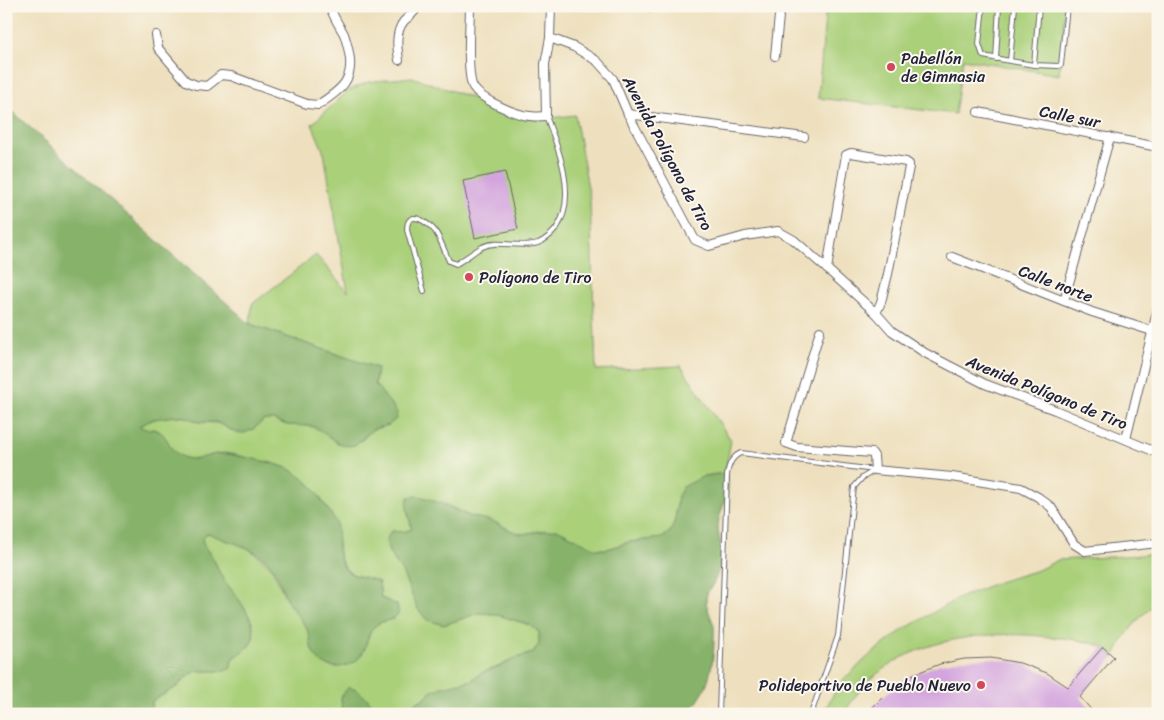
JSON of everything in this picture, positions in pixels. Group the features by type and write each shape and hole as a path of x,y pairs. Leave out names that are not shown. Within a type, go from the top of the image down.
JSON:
{"street":[{"path":"156,35 158,48 186,82 207,86 221,75 231,76 307,104 318,105 342,86 350,76 351,63 344,36 330,6"},
{"path":"399,60 396,40 403,22 418,6"},
{"path":"470,6 468,31 470,75 473,87 488,101 530,116 546,116 545,64 550,38 552,6"},
{"path":"775,56 780,6"},
{"name":"Avenida Polígono de Tiro","path":"550,38 574,47 597,61 613,79 628,114 695,240 709,246 745,236 778,231 794,240 876,313 892,331 925,353 985,384 1158,453"},
{"name":"Calle sur","path":"978,112 1158,147"},
{"path":"628,114 804,137"},
{"path":"1064,301 1110,137"},
{"path":"827,269 846,155 851,153 909,164 888,274 881,302 876,313"},
{"name":"Calle norte","path":"952,258 1092,312 1152,331"},
{"path":"1126,439 1158,308"},
{"path":"820,331 786,443 797,447 872,453 875,470 1021,488 1038,496 1051,507 1074,544 1085,551 1158,543"}],"lane":[{"path":"983,6 979,44 983,56 1034,65 1058,66 1061,65 1067,6"},
{"path":"996,59 999,6"},
{"path":"1010,61 1015,6"},
{"path":"1034,65 1039,6"},
{"path":"424,291 407,230 408,221 411,219 424,221 434,230 449,261 456,264 482,247 538,243 549,237 560,222 566,206 567,186 554,136 546,116"},
{"path":"718,714 727,476 728,466 733,458 741,453 875,470"},
{"path":"811,714 838,636 854,488 862,478 875,470"}],"green space":[{"name":"Pabellón de Gimnasia","path":"826,6 1065,6 1059,75 963,59 955,114 818,98"},
{"path":"412,77 536,120 575,115 590,199 596,370 681,366 731,440 725,473 704,476 678,496 675,520 671,531 662,538 629,542 607,549 596,549 545,530 522,534 492,521 469,516 441,502 407,508 412,530 402,532 391,531 389,552 402,571 418,609 427,620 455,621 479,613 495,614 530,625 539,632 539,644 533,653 512,659 503,665 481,673 472,680 432,691 423,699 403,710 394,709 383,713 373,708 368,699 341,696 342,714 153,714 151,709 152,701 178,686 190,674 197,671 224,671 230,668 232,659 246,649 252,641 254,633 249,616 222,577 204,545 202,539 208,533 247,547 271,567 285,596 309,632 336,667 349,664 357,659 363,654 369,633 373,628 381,622 394,619 389,601 381,598 379,582 353,574 343,565 339,555 336,527 331,514 321,499 303,480 281,466 225,453 200,459 185,458 172,449 154,429 146,430 139,426 167,416 179,416 200,422 219,424 229,430 258,425 264,420 273,420 287,425 311,426 338,443 361,441 373,429 389,425 393,405 386,400 375,384 377,368 250,324 252,304 316,255 348,292 324,153 312,124 348,91 368,82"},
{"path":"6,106 250,324 377,368 375,384 397,412 396,419 389,425 373,429 355,445 347,446 338,443 311,426 287,425 273,420 264,420 252,430 244,433 237,433 216,422 200,422 177,416 153,419 139,426 160,432 172,449 180,456 195,459 219,454 257,460 287,468 311,485 336,523 339,554 343,566 350,573 379,582 381,598 397,605 399,613 392,619 377,624 374,627 360,657 354,662 334,667 321,662 313,652 306,628 289,604 277,575 271,566 249,549 208,533 202,539 204,545 253,625 252,641 246,649 232,659 231,668 224,671 197,671 190,674 178,686 152,701 151,709 153,714 6,714"},
{"path":"725,473 728,487 718,528 721,562 716,579 706,598 714,626 713,659 704,690 693,707 685,714 342,714 341,696 349,687 361,693 374,707 383,713 394,709 403,710 423,699 432,691 472,680 481,673 503,665 512,659 533,653 539,644 539,632 530,625 495,614 479,613 444,625 427,620 418,609 402,572 389,552 386,541 391,531 402,532 412,529 407,508 408,497 419,496 430,499 469,516 492,521 522,534 557,529 596,549 607,549 629,542 662,538 671,531 675,520 678,496 683,487 704,476"},
{"path":"1158,554 1158,602 1132,627 1114,657 1103,647 1070,639 1022,635 992,635 963,638 934,645 907,655 882,670 861,689 844,714 822,714 840,683 871,654 904,629 959,598 998,582 1038,570 1058,560"}],"building":[{"path":"505,172 518,229 475,238 463,181"},
{"name":"Polideportivo de Pueblo Nuevo","path":"1103,647 1114,657 1080,697 1095,714 866,714 888,692 912,675 940,664 964,659 991,658 1020,663 1047,673 1068,687"}],"waterway":[{"path":"943,6 971,8"}],"place":[{"name":"Pabellón de Gimnasia","path":"891,67"},
{"name":"Polígono de Tiro","path":"469,277"},
{"name":"Polideportivo de Pueblo Nuevo","path":"981,685"}]}
